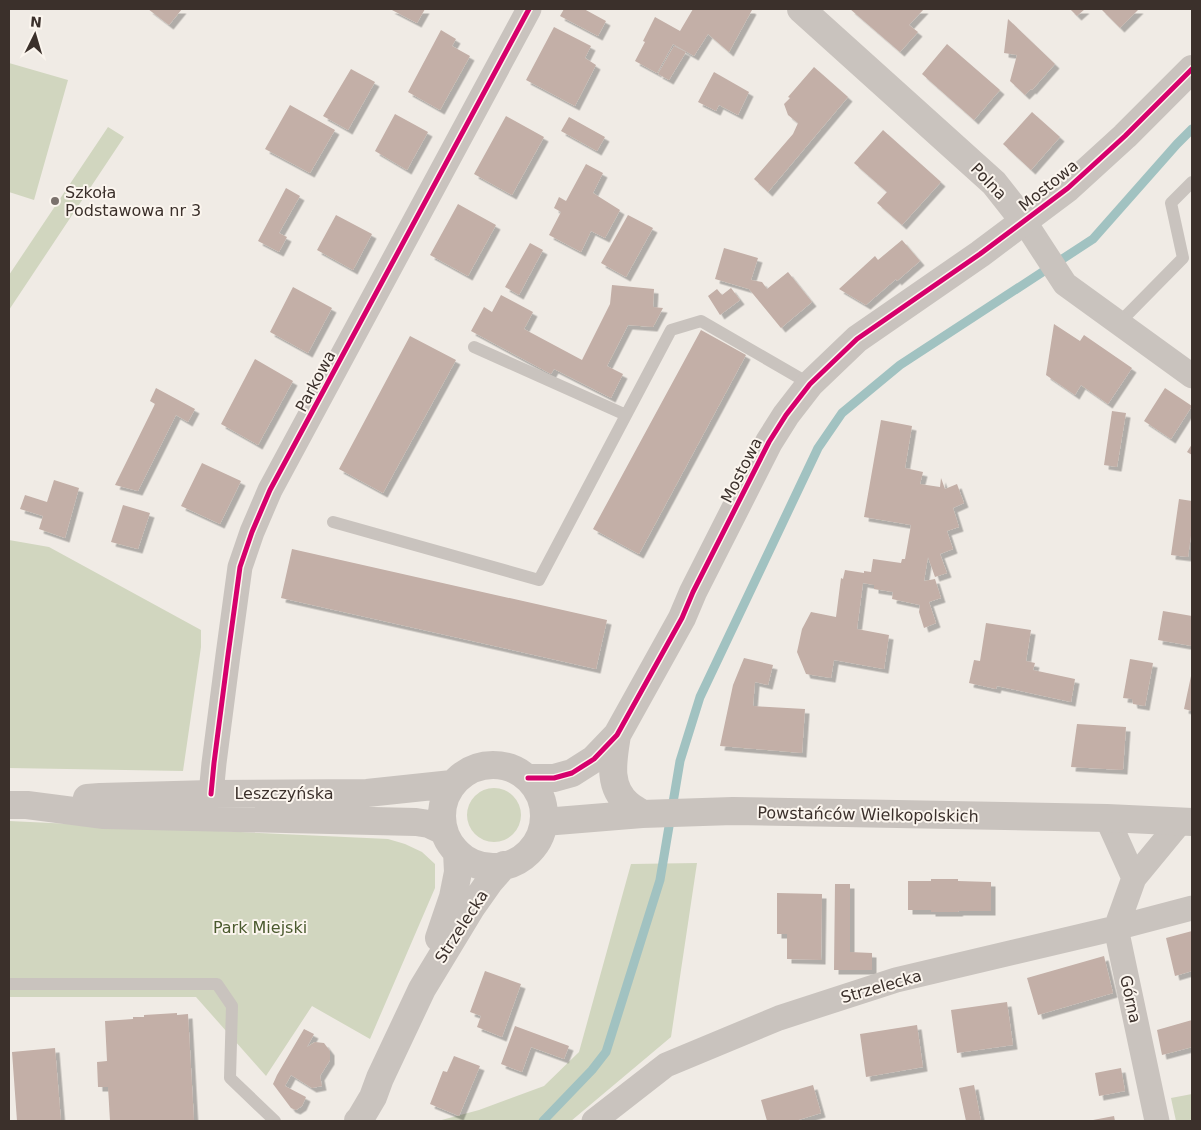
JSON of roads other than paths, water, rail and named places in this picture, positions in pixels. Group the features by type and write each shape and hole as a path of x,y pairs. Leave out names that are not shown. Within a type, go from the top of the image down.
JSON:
{"street":[{"name":"Parkowa","path":"211,794 240,567 252,532 270,490 529,9"},
{"name":"Polna","path":"800,9 994,183 1030,230 1065,284 1192,376"},
{"name":"Mostowa","path":"528,778 554,778 572,773 594,759 617,735 682,618 693,592 769,442 786,415 810,384 858,339 968,263 1030,230 1075,182 1125,136 1192,69"},
{"path":"617,735 612,766 613,780 619,794 628,805 642,814"},
{"path":"497,764 514,769 528,778 538,791 543,806 544,822 541,834 535,845 521,858 504,865 492,867 467,860 450,842 442,815 445,799 452,784 465,773 480,766 497,764"},
{"name":"Leszczyńska","path":"18,805 100,797 367,792 452,784"},
{"name":"Leszczyńska","path":"18,805 104,815 416,822 429,824 450,842"},
{"name":"Powstańców Wielkopolskich","path":"544,822 642,814 733,811 1107,818 1187,822"},
{"path":"1107,818 1134,878"},
{"path":"1116,928 1134,878 1187,822"},
{"name":"Strzelecka","path":"422,989 453,898 458,872 450,842"},
{"name":"Strzelecka","path":"358,1121 373,1097 422,989 470,908 504,865"},
{"name":"Strzelecka","path":"594,1121 666,1065 779,1018 896,980 1192,908"},
{"name":"Górna","path":"1116,928 1157,1121"}],"lane":[{"path":"1118,323 1183,258 1171,203 1192,182"},
{"path":"333,522 539,580 671,330 701,321 810,384"},
{"path":"474,347 626,414"},
{"path":"9,984 217,984 232,1006 230,1078 275,1121"}],"waterway":[{"path":"543,1121 592,1070 606,1052 660,880 680,761 700,697 818,448 842,413 900,365 1093,239 1192,129"}],"place":[{"name":"Szkoła Podstawowa nr 3","path":"55,201"}],"park label":[{"name":"Park Miejski","path":"260,927"}]}
